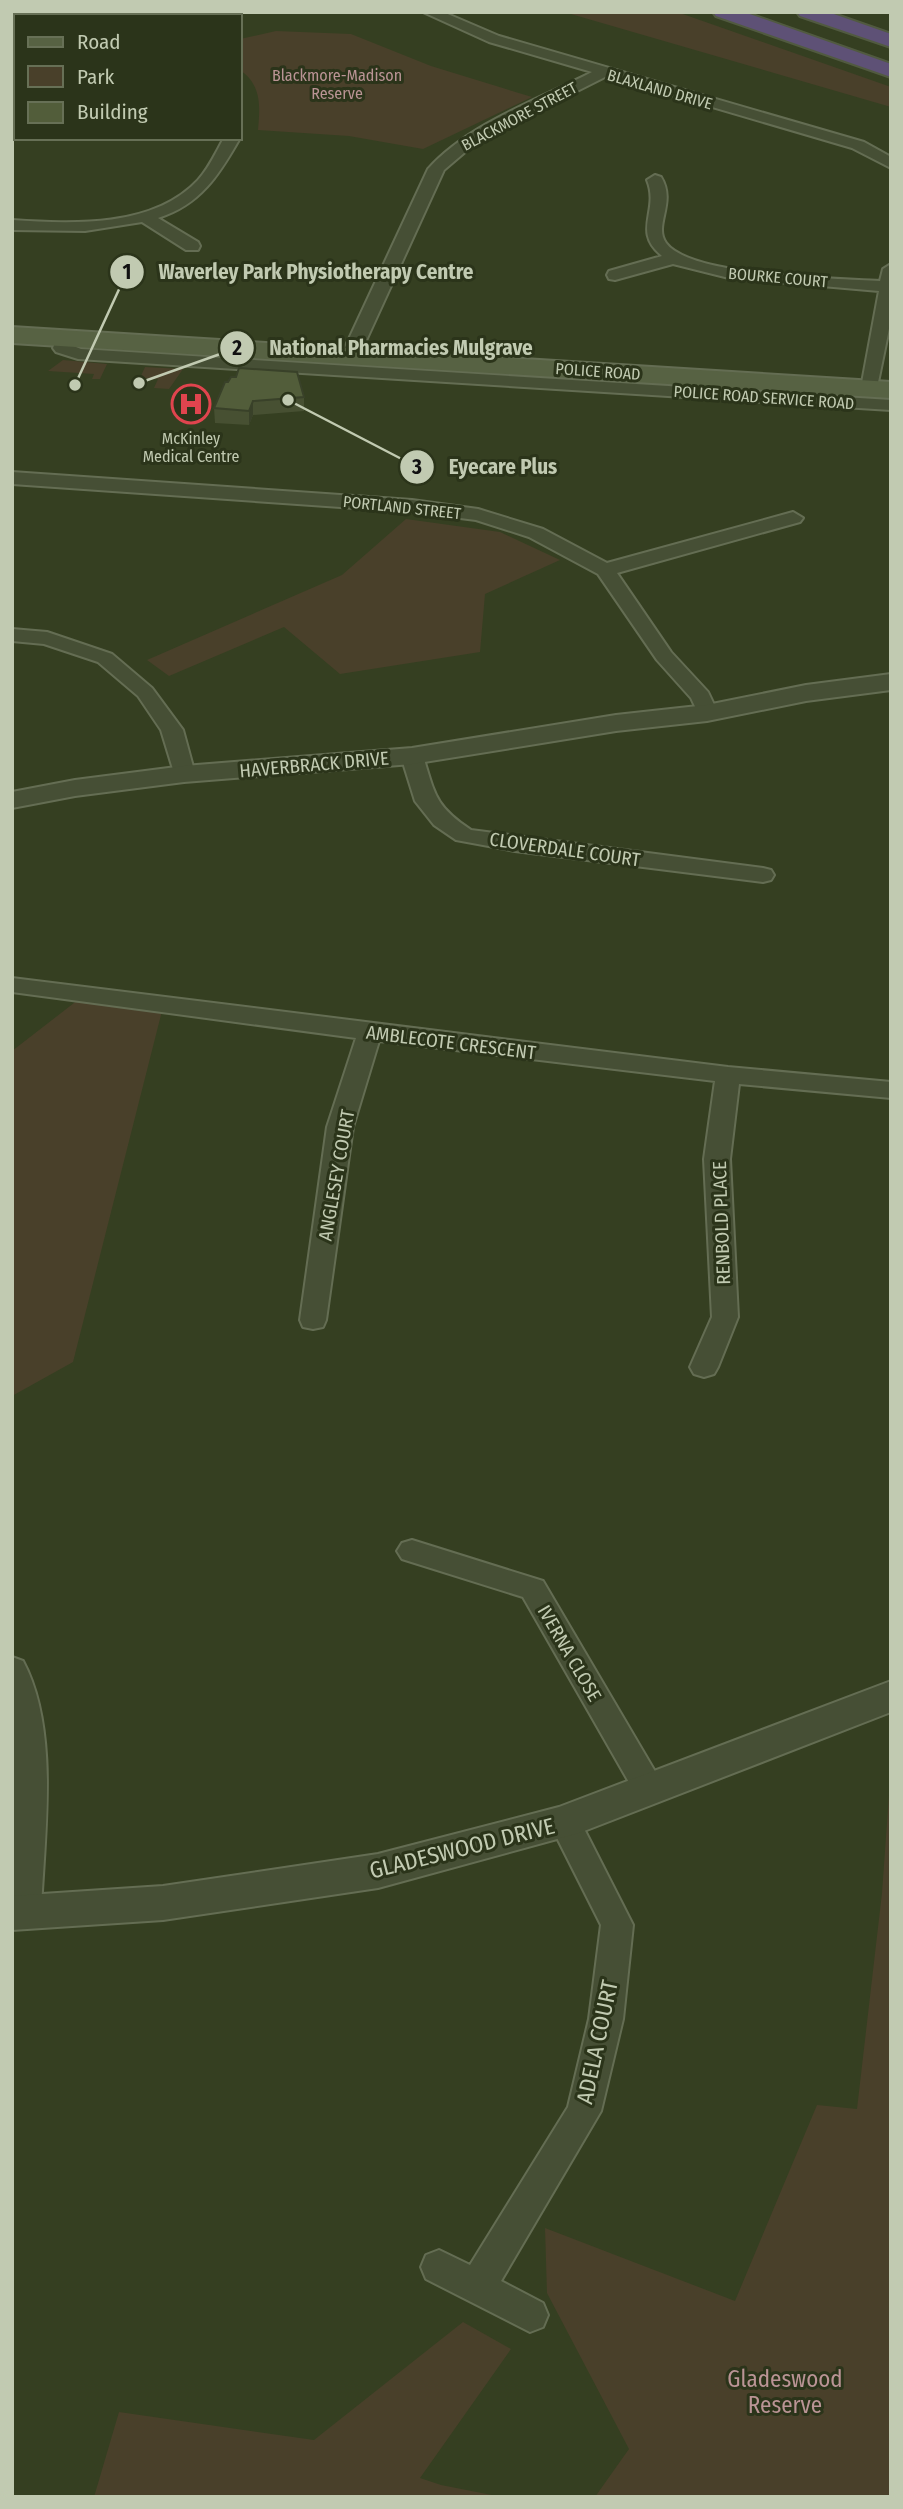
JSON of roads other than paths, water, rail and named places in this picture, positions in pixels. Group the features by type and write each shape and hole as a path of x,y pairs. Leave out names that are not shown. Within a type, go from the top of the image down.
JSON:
{"highway":[{"path":"723,12 891,71"},
{"path":"790,12 891,52"},
{"path":"807,12 891,41"}],"main road":[{"name":"POLICE ROAD","path":"12,335 350,356 743,388 881,389"}],"street":[{"name":"BLAXLAND DRIVE","path":"430,12 494,39 858,145 891,163"},
{"name":"BLACKMORE STREET","path":"350,356 434,172 453,150 604,72"},
{"path":"12,225 87,226 145,217 181,201 197,190 207,180 231,140"},
{"path":"655,180 662,197 653,230 660,248 671,258"},
{"path":"145,217 192,246"},
{"path":"615,275 671,258"},
{"name":"BOURKE COURT","path":"671,258 738,275 887,287"},
{"path":"881,389 887,287 891,269"},
{"name":"POLICE ROAD SERVICE ROAD","path":"64,339 62,348 78,354 743,388 891,405"},
{"path":"197,361 224,348"},
{"name":"PORTLAND STREET","path":"12,478 412,506 478,515 536,533 606,570 664,656 704,704"},
{"path":"606,570 793,518"},
{"path":"12,635 47,638 105,658 145,692 172,730 184,774"},
{"name":"HAVERBRACK DRIVE","path":"12,800 75,788 184,774 412,756 616,723 891,663"},
{"name":"HAVERBRACK DRIVE","path":"704,704 891,682"},
{"name":"CLOVERDALE COURT","path":"412,756 426,801 442,820 464,835 515,844 763,875"},
{"name":"AMBLECOTE CRESCENT","path":"12,985 728,1075 891,1090"},
{"name":"ANGLESEY COURT","path":"313,1320 340,1127 370,1032"},
{"name":"RENBOLD PLACE","path":"704,1367 725,1317 717,1159 728,1075"},
{"name":"IVERNA CLOSE","path":"412,1551 533,1589 649,1789"},
{"path":"12,1669 19,1680 29,1737 19,1912"},
{"name":"GLADESWOOD DRIVE","path":"19,1912 163,1903 378,1871 565,1822 891,1696"},
{"name":"ADELA COURT","path":"477,2287 584,2111 606,2019 617,1925 565,1822"},
{"path":"439,2267 530,2315"}],"place":[{"name":"National Pharmacies Mulgrave","path":"139,383"},
{"name":"Waverley Park Physiotherapy Centre","path":"75,385"},
{"name":"Eyecare Plus","path":"288,400"},
{"name":"McKinley Medical Centre","path":"191,404"}],"park label":[{"name":"Blackmore-Madison Reserve","path":"337,84"},
{"name":"Gladeswood Reserve","path":"785,2392"}]}
